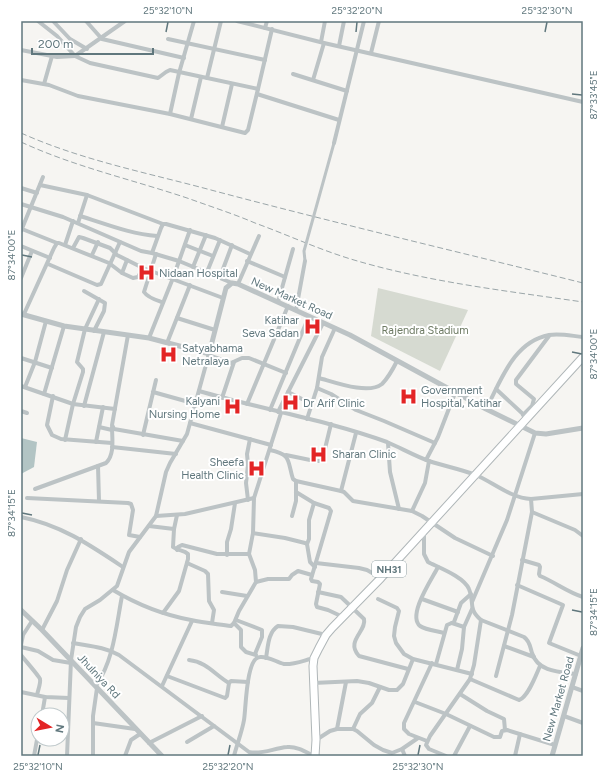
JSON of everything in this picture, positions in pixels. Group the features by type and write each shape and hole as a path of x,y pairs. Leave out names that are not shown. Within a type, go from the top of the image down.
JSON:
{"highway":[{"name":"NH31","path":"314,756 316,740 313,683 314,658 326,636 521,426 525,417 535,411 583,357"}],"street":[{"path":"38,21 57,36 75,56 90,63 158,78 170,70 258,89"},
{"path":"53,21 84,51"},
{"path":"86,21 102,38 184,58"},
{"path":"21,50 66,58 75,56 125,21"},
{"path":"170,114 179,72 194,21"},
{"path":"207,78 221,21"},
{"path":"237,21 583,102"},
{"path":"265,28 267,21"},
{"path":"313,80 322,42 325,21"},
{"path":"339,46 344,21"},
{"path":"296,310 304,262 304,251 334,142 364,21"},
{"path":"371,53 379,21"},
{"path":"21,80 44,84 78,96 170,114 245,133 248,130 272,30"},
{"path":"168,39 265,60"},
{"path":"44,84 52,56"},
{"path":"293,74 347,91"},
{"path":"191,119 202,77"},
{"path":"222,127 232,84"},
{"path":"256,94 339,120"},
{"path":"43,177 31,207 23,221 21,230 57,243 62,243 92,255 109,263 122,273 136,278 143,268"},
{"path":"40,185 87,195 163,224 190,230 220,240 250,254"},
{"path":"21,188 37,193"},
{"path":"65,245 80,216 87,195"},
{"path":"21,204 76,222 141,251 154,253 179,261 232,283 226,288 196,404 184,441 166,472 156,516 129,552 118,582 113,590 85,609 76,627 71,662 67,756"},
{"path":"80,216 126,231 157,236"},
{"path":"162,302 146,295 144,292 157,236 163,224"},
{"path":"149,338 190,230"},
{"path":"193,267 206,235"},
{"path":"238,284 259,236"},
{"path":"73,248 79,237 98,242 113,250 115,254 143,268 223,298"},
{"path":"207,272 220,240"},
{"path":"92,255 98,242"},
{"path":"48,264 97,285 101,284 109,263 120,242"},
{"path":"57,243 48,264 22,314 64,326 149,338 201,352 209,352 231,363 245,358 286,373"},
{"path":"185,245 213,256"},
{"path":"220,277 232,245"},
{"path":"21,246 50,258"},
{"path":"278,302 293,249"},
{"path":"21,278 32,251"},
{"path":"122,273 127,260"},
{"path":"247,261 285,277"},
{"name":"New Market Road","path":"232,283 238,284 335,328 486,409 535,433 546,434 583,428"},
{"path":"167,343 190,285"},
{"path":"84,291 105,303 106,307 94,331"},
{"path":"65,440 73,404 83,372 83,369 77,362 85,329 99,299"},
{"path":"247,404 288,306"},
{"path":"270,410 309,316"},
{"path":"177,318 214,330"},
{"path":"46,321 34,362 23,386 73,404 115,409"},
{"path":"113,590 122,596 163,613 192,621 231,626 235,621 247,596 256,582 255,570 249,554 253,533 254,498 271,447 280,412 288,392 323,323"},
{"path":"44,394 64,326"},
{"path":"307,419 317,388 322,357 335,328"},
{"path":"84,406 104,332"},
{"path":"486,409 517,352 538,339 549,335 560,334 583,337"},
{"path":"35,489 106,463 110,460 112,427 128,335"},
{"path":"496,389 525,417 532,406 534,399 516,384 516,380 549,335"},
{"path":"21,358 52,368"},
{"path":"319,378 372,389 383,383 397,361"},
{"path":"222,398 234,362"},
{"path":"143,435 156,380"},
{"path":"317,388 331,394 356,410 384,420 434,443"},
{"path":"153,392 196,404"},
{"path":"198,392 331,424 388,443 428,460 476,475 524,498 531,499 583,494"},
{"path":"288,392 312,404"},
{"path":"412,511 425,483 428,460 434,443 456,393"},
{"path":"52,396 47,425 52,435 56,438 96,442 176,454"},
{"path":"96,442 103,407"},
{"path":"21,411 27,413"},
{"path":"190,423 250,439 271,447 286,455 315,461 322,461 331,424"},
{"path":"99,427 112,427 114,429 143,435 184,441"},
{"path":"341,491 356,433"},
{"path":"472,602 507,520 535,433"},
{"path":"248,500 246,483 248,465 247,450 250,439"},
{"path":"388,443 390,472 399,509"},
{"path":"286,455 293,479 296,481 344,492 353,501 412,511 455,538 492,556"},
{"path":"98,466 99,501"},
{"path":"292,516 296,501 296,481"},
{"path":"296,492 314,503 329,508 331,511 311,579 312,581 320,584 316,604 317,607 328,610 344,618"},
{"path":"27,498 131,504 133,510 129,535 140,537"},
{"path":"156,516 177,515 254,498"},
{"path":"496,676 508,631 532,512 531,499"},
{"path":"227,555 227,542 231,530 235,503"},
{"path":"314,503 309,520 309,539 307,544 311,564 359,568 367,570 381,578"},
{"path":"532,512 575,530 583,536"},
{"path":"163,613 179,591 187,563 188,554 177,550 172,544 177,515"},
{"path":"21,516 56,527 81,539 123,568"},
{"path":"149,526 174,529"},
{"path":"424,530 425,558 428,562 464,583 469,588 471,594 472,610 464,627 462,649 457,670"},
{"path":"253,533 285,538 307,544"},
{"path":"42,630 57,601 67,570 81,539"},
{"path":"177,550 178,547 182,545 227,555 249,554"},
{"path":"522,560 539,565 540,576 568,592 583,597"},
{"path":"187,563 205,571 208,574 209,601 214,610 212,623"},
{"path":"438,567 417,609 416,617 420,625 424,628 444,633"},
{"path":"256,582 268,579 289,580 292,575 298,571 312,574"},
{"path":"517,585 563,605 549,644 581,656"},
{"path":"222,592 247,596"},
{"path":"318,592 341,597 364,619 355,640 355,650 359,656 408,669"},
{"path":"452,624 461,603 471,594"},
{"path":"94,756 93,723 96,687 106,670 112,651 122,596"},
{"path":"378,599 397,608 399,611 394,627 396,643 404,654 413,659 472,674"},
{"path":"422,599 458,612"},
{"name":"Jhulniya Rd","path":"21,610 42,630 162,756"},
{"path":"472,610 481,620 528,640 534,657 540,666 552,670 576,674"},
{"path":"446,756 429,749 426,745 427,741 470,679 481,620"},
{"path":"32,621 23,635 21,646 38,651 58,662 71,662"},
{"path":"162,686 192,621"},
{"path":"234,756 244,718 248,682 262,637 262,630 235,621"},
{"path":"235,621 241,630 241,647 246,652 284,664 314,658"},
{"path":"427,741 405,732 404,723 434,664 447,625 452,624 464,627"},
{"path":"266,658 272,631 278,626 293,627 326,636"},
{"path":"73,643 112,651 127,660 178,700 202,716 249,752 256,754 288,746 302,750 314,756"},
{"path":"504,646 534,657"},
{"name":"New Market Road","path":"552,756 583,648"},
{"path":"21,655 38,675 40,680 37,695"},
{"path":"313,683 353,681 363,682 389,690 397,690 403,684 413,659"},
{"path":"190,660 206,665 219,677 229,683"},
{"path":"470,679 519,700 523,699 540,666"},
{"path":"167,676 225,698 227,696 229,683"},
{"path":"229,683 234,681 248,682"},
{"path":"337,729 346,682"},
{"path":"353,729 360,714 372,702 380,687"},
{"path":"572,687 583,691"},
{"path":"21,692 45,697 69,698"},
{"path":"415,702 446,714 497,738 500,737 505,730 504,719 487,711 460,694"},
{"path":"43,707 45,697"},
{"path":"149,743 202,716"},
{"path":"564,716 583,723"},
{"path":"93,723 135,729"},
{"path":"187,742 214,726"},
{"path":"454,756 470,726"},
{"path":"316,740 330,731 337,729 353,729 368,742 392,753 402,749 418,738"},
{"path":"505,730 555,745"},
{"path":"125,756 131,740 140,734"},
{"path":"515,756 520,734"},
{"path":"402,749 406,756"}],"green space":[{"name":"Rajendra Stadium","path":"378,288 468,310 440,371 371,336"}],"shaded area":[{"path":"21,438 37,442 34,467 21,474"}],"railway":[{"path":"21,133 67,151 115,165 304,214 583,283"},
{"path":"21,142 62,159 190,199 341,256 382,268 497,290 583,302"}],"place":[{"name":"Nidaan Hospital","path":"146,273"},
{"name":"Katihar Seva Sadan","path":"312,326"},
{"name":"Satyabhama Netralaya","path":"169,354"},
{"name":"Government Hospital, Katihar","path":"408,396"},
{"name":"Dr Arif Clinic","path":"290,403"},
{"name":"Kalyani Nursing Home","path":"233,407"},
{"name":"Sharan Clinic","path":"319,454"},
{"name":"Sheefa Health Clinic","path":"257,468"}]}
